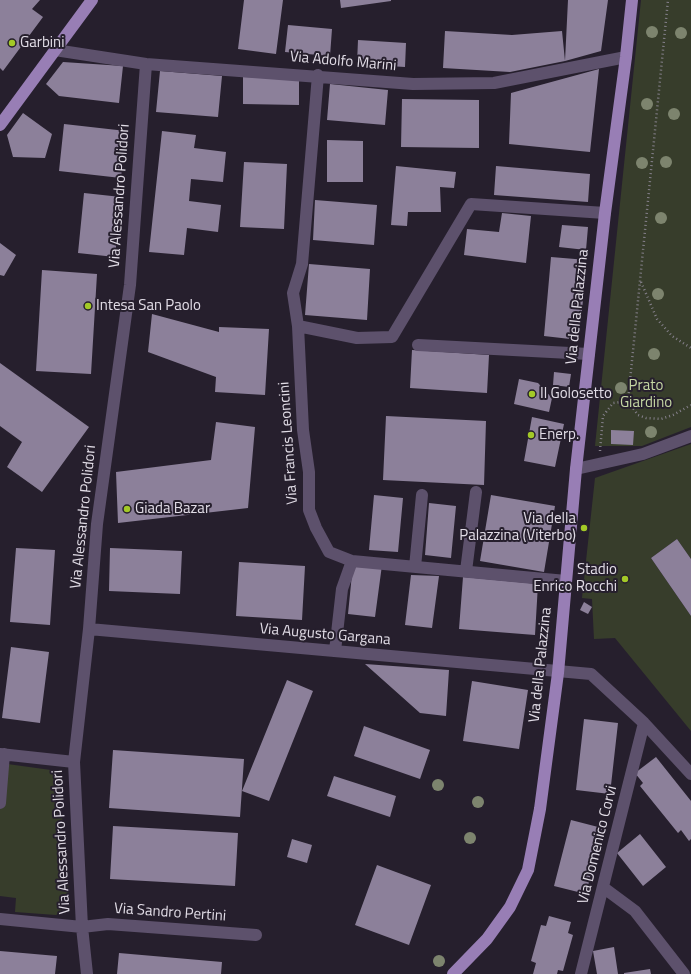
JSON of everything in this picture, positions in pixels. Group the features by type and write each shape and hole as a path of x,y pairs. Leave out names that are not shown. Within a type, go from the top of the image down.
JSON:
{"main road":[{"path":"0,125 92,0"},
{"name":"Via della Palazzina","path":"453,974 486,939 510,907 528,870 540,809 558,673 576,469 605,213 626,57 632,0"}],"street":[{"name":"Via Adolfo Marini","path":"55,50 146,64 318,75 413,84 494,83 626,57"},
{"name":"Via Alessandro Polidori","path":"87,974 82,927 74,762 97,524 130,285 146,64"},
{"path":"318,75 302,264 293,293 298,326 357,338 392,337 472,204 605,213"},
{"name":"Via Francis Leoncini","path":"298,326 303,430 309,472 309,510 316,528 329,552 352,561 566,581"},
{"path":"418,345 589,354"},
{"path":"576,469 643,454 691,436"},
{"path":"466,572 476,492"},
{"path":"415,567 422,495"},
{"path":"335,651 342,589 352,561"},
{"name":"Via Augusto Gargana","path":"88,629 558,673 591,674 644,723 691,774"},
{"name":"Via Domenico Corvi","path":"581,974 604,888 644,723"},
{"path":"0,802 2,754 74,762"},
{"path":"604,888 634,911 684,974"},
{"name":"Via Sandro Pertini","path":"0,919 82,927 108,924 256,935"}],"path":[{"path":"668,0 628,401 638,415 646,418 661,419 672,415 691,404"},
{"path":"640,280 657,319 672,336 691,348"},
{"path":"600,453 603,416 614,404 628,401"}],"green space":[{"name":"Prato Giardino","path":"641,0 691,0 691,427 642,446 595,446"},
{"name":"Stadio Enrico Rocchi","path":"691,444 691,559 677,539 651,558 691,616 691,731 615,638 594,639 592,599 582,598 595,478"},
{"path":"0,763 58,771 70,906 56,915 15,912 16,898 0,896"}],"building":[{"name":"Garbini","path":"0,0 40,0 32,9 43,17 3,71 0,68"},
{"path":"244,0 283,0 276,54 238,49"},
{"path":"340,0 391,0 391,1 341,8"},
{"path":"568,0 608,0 601,51 565,61"},
{"path":"288,25 332,29 330,56 285,52"},
{"path":"445,31 512,35 562,31 565,61 510,72 443,68"},
{"path":"358,40 406,43 405,67 357,64"},
{"path":"63,62 123,66 119,103 59,96 46,84"},
{"path":"599,69 590,152 509,144 511,93"},
{"path":"160,71 222,76 218,117 156,112"},
{"path":"243,77 299,78 299,105 243,104"},
{"path":"330,84 388,90 385,125 327,120"},
{"path":"402,99 479,100 479,148 401,147"},
{"path":"23,113 52,134 45,158 13,157 7,135"},
{"path":"64,124 126,131 121,178 59,171"},
{"path":"162,131 196,135 194,148 226,152 223,182 191,179 189,201 221,205 218,232 187,228 184,255 149,252"},
{"path":"327,140 363,141 363,182 327,182"},
{"path":"244,162 287,164 284,229 240,227"},
{"path":"396,166 456,172 454,188 440,187 441,212 408,212 407,226 391,225"},
{"path":"496,166 590,174 588,202 494,195"},
{"path":"84,193 121,197 115,257 78,253"},
{"path":"315,200 377,205 374,245 313,240"},
{"path":"502,213 531,216 526,263 464,255 467,229 499,232"},
{"path":"562,225 588,227 586,250 559,247"},
{"path":"0,243 16,255 4,276 0,275"},
{"path":"551,257 587,260 579,340 544,336"},
{"path":"309,264 370,269 367,320 305,315"},
{"path":"42,270 97,274 91,374 36,371"},
{"path":"152,314 219,332 219,327 269,329 265,395 215,392 216,377 148,352"},
{"path":"412,350 489,355 487,393 410,388"},
{"path":"0,363 89,427 42,492 7,467 22,442 0,426"},
{"path":"554,372 571,374 569,387 553,385"},
{"name":"Il Golosetto","path":"519,379 538,383 552,398 549,412 514,404"},
{"path":"386,416 486,421 484,485 383,480"},
{"path":"532,417 564,424 555,467 524,461"},
{"path":"216,422 255,427 248,508 118,523 116,472 211,460"},
{"path":"611,430 634,431 633,445 611,444"},
{"path":"374,495 403,498 398,552 369,550"},
{"path":"491,495 555,506 544,572 480,561"},
{"path":"429,503 456,506 451,558 425,555"},
{"path":"677,539 691,559 691,616 651,558"},
{"path":"16,548 55,550 50,625 10,622"},
{"path":"110,548 182,551 180,594 109,591"},
{"path":"239,562 305,566 302,620 236,616"},
{"path":"353,564 382,565 375,617 348,614"},
{"path":"411,575 439,576 432,628 405,625"},
{"path":"463,577 538,584 535,635 459,629"},
{"path":"584,602 592,607 588,614 580,610"},
{"path":"11,647 49,652 40,723 2,718"},
{"path":"365,664 449,670 446,716 420,713"},
{"path":"287,680 313,691 269,801 242,791"},
{"path":"472,681 528,690 519,749 463,741"},
{"path":"584,719 618,723 610,794 576,790"},
{"path":"364,726 430,750 420,779 354,756"},
{"path":"113,750 244,759 240,817 109,808"},
{"path":"656,757 691,801 691,839 689,841 681,830 678,833 640,786 643,783 635,773"},
{"path":"334,776 396,796 390,817 327,796"},
{"path":"571,820 602,828 586,894 554,886"},
{"path":"113,826 238,833 235,886 110,879"},
{"path":"640,834 666,867 643,886 617,853"},
{"path":"292,839 312,845 307,863 287,857"},
{"path":"377,865 431,885 409,945 355,925"},
{"path":"549,916 571,922 568,933 573,935 563,971 558,970 557,974 533,974 536,963 531,961 541,925 546,926"},
{"path":"614,947 618,974 597,974 593,951"},
{"path":"0,951 57,956 55,974 0,974"},
{"path":"119,953 222,962 221,974 117,974"},
{"path":"650,969 651,974 624,974 624,973"}],"place":[{"name":"Garbini","path":"12,43"},
{"name":"Intesa San Paolo","path":"88,306"},
{"name":"Il Golosetto","path":"532,394"},
{"name":"Enerp.","path":"531,435"},
{"name":"Giada Bazar","path":"127,509"},
{"name":"Via della Palazzina (Viterbo)","path":"584,528"},
{"name":"Stadio Enrico Rocchi","path":"625,579"}]}
